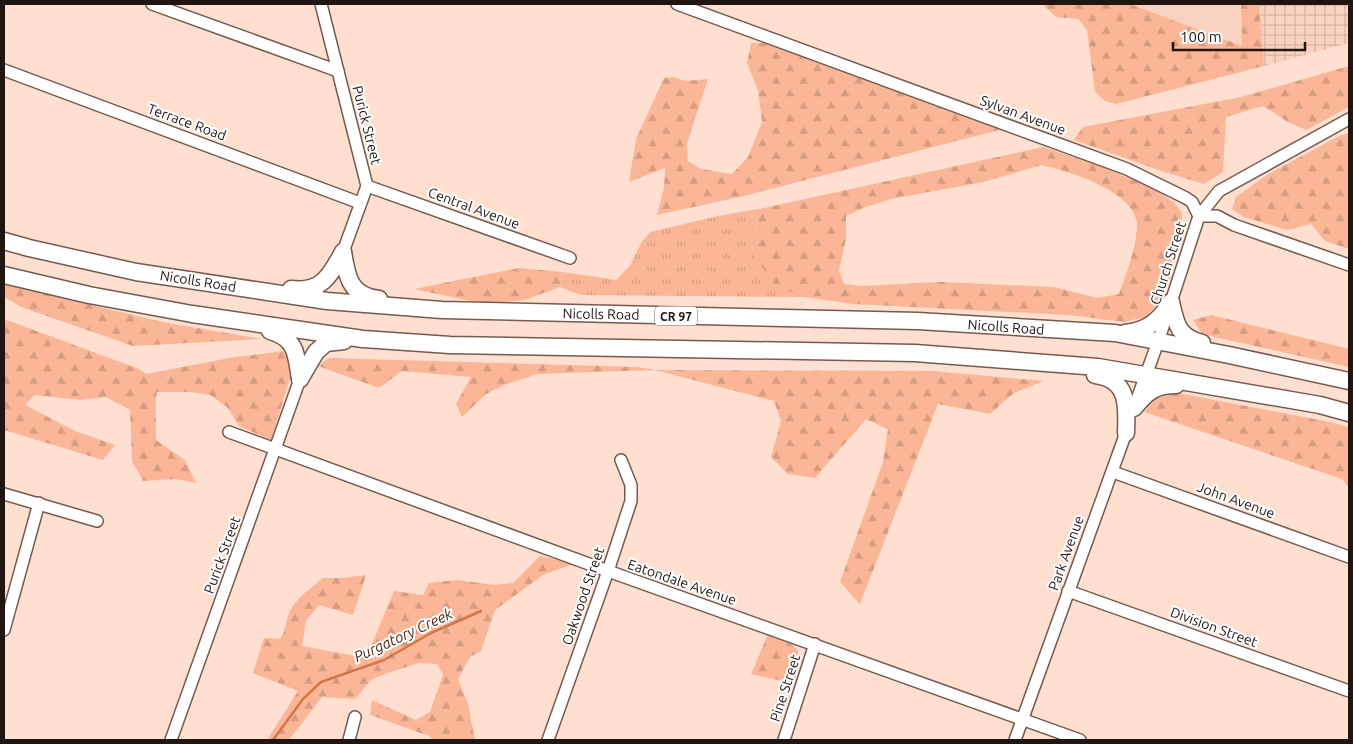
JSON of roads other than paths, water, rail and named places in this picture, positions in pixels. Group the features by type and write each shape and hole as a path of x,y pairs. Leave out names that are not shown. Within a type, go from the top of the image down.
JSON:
{"highway":[{"name":"Nicolls Road","path":"4,241 136,272 327,301 442,310 918,321 1115,333 1349,381"},
{"path":"262,291 270,286 305,291 320,284 331,273 343,252"},
{"path":"343,252 347,276 357,291 371,298 402,301 420,308"},
{"path":"4,275 89,295 233,320 363,338 450,345 905,353 1098,366 1145,376 1320,405 1349,413"},
{"path":"1115,333 1144,329 1163,316 1171,302"},
{"path":"1171,302 1177,324 1183,335 1218,348 1229,355"},
{"path":"233,320 279,333 290,341 295,349 300,379"},
{"path":"300,379 316,352 326,343 363,338"},
{"path":"974,357 1010,365 1102,376 1113,380 1120,387 1125,399 1126,433"},
{"path":"1134,408 1151,390 1163,385 1219,388"}],"street":[{"path":"152,4 338,71"},
{"name":"Purick Street","path":"321,4 367,186 343,252"},
{"name":"Sylvan Avenue","path":"677,4 1118,166 1186,198 1192,202 1199,216"},
{"name":"Terrace Road","path":"4,70 360,203"},
{"name":"Church Street","path":"1145,376 1199,216 1219,191 1349,120"},
{"name":"Central Avenue","path":"367,186 570,258"},
{"path":"1199,216 1217,216 1234,225 1349,265"},
{"name":"Park Avenue","path":"1015,740 1113,472 1145,376"},
{"name":"Purick Street","path":"171,740 300,379"},
{"name":"Eatondale Avenue","path":"229,432 608,572 815,644 1080,740"},
{"name":"Oakwood Street","path":"548,740 608,572 631,501 630,485 621,460"},
{"name":"John Avenue","path":"1113,472 1349,557"},
{"path":"4,494 97,521"},
{"path":"4,630 39,504"},
{"name":"Division Street","path":"1068,592 1349,691"},
{"name":"Pine Street","path":"784,740 815,644"},
{"path":"349,740 355,717"}],"waterway":[{"name":"Purgatory Creek","path":"273,740 303,699 321,682 384,660 431,633 481,611"}]}
